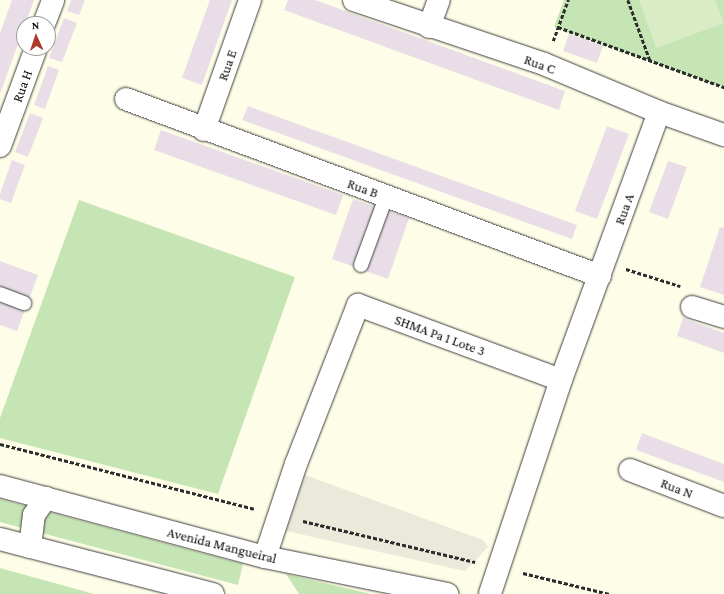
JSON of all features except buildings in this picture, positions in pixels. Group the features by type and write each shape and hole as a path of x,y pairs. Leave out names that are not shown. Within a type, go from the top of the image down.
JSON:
{"street":[{"path":"47,16 53,0"},
{"name":"Rua E","path":"204,130 250,0"},
{"name":"Rua C","path":"354,0 429,27 544,64 659,112 724,135"},
{"path":"429,27 438,0"},
{"name":"Rua H","path":"0,146 33,56"},
{"name":"Rua B","path":"126,99 204,130 386,197 602,270"},
{"name":"Rua A","path":"562,380 587,306 602,270 659,112"},
{"name":"SHMA Pa 1 Lote 3","path":"265,557 296,464 358,305 562,380"},
{"path":"692,307 723,314"},
{"path":"490,594 562,380"},
{"name":"Rua N","path":"630,470 724,506"},
{"name":"Avenida Mangueiral","path":"0,486 265,557 447,594"},
{"path":"30,547 34,515 46,498"},
{"path":"0,539 213,594"}],"lane":[{"path":"361,265 386,197"},
{"path":"0,294 24,303"}],"path":[{"path":"544,64 568,0"},
{"path":"628,0 650,61"},
{"path":"558,27 724,87"},
{"path":"602,270 680,285 692,307"}],"shaded area":[{"path":"12,0 34,0 28,16 16,16 16,50 0,94 0,33"},
{"path":"71,0 85,0 79,15 67,11"},
{"path":"210,0 232,0 202,85 182,78"},
{"path":"288,0 315,0 565,91 559,110 284,10"},
{"path":"64,18 77,23 62,62 49,58 50,56 56,56 56,39"},
{"path":"569,34 603,46 597,63 563,51"},
{"path":"48,66 59,70 45,109 34,105"},
{"path":"248,106 577,225 572,239 242,120"},
{"path":"30,113 43,118 28,157 15,152"},
{"path":"607,126 629,134 597,219 575,211"},
{"path":"161,130 343,195 336,215 154,150"},
{"path":"12,160 25,165 11,203 0,199 0,194"},
{"path":"668,161 687,167 668,219 649,212"},
{"path":"353,199 409,218 388,279 332,259"},
{"path":"720,227 724,228 724,295 700,287"},
{"path":"0,261 38,275 17,331 0,325"},
{"path":"683,318 724,333 724,353 677,336"},
{"path":"642,433 724,464 724,482 636,450"},
{"path":"305,475 483,540 488,547 465,571 286,531"}],"green space":[{"path":"564,0 724,0 724,88 554,27"},
{"path":"639,0 715,0 724,23 656,48"},
{"path":"79,200 295,277 218,494 0,438 0,418"},
{"path":"0,499 243,564 238,585 0,522"},
{"path":"0,568 94,594 0,594"},
{"path":"286,574 371,594 299,594"}]}
